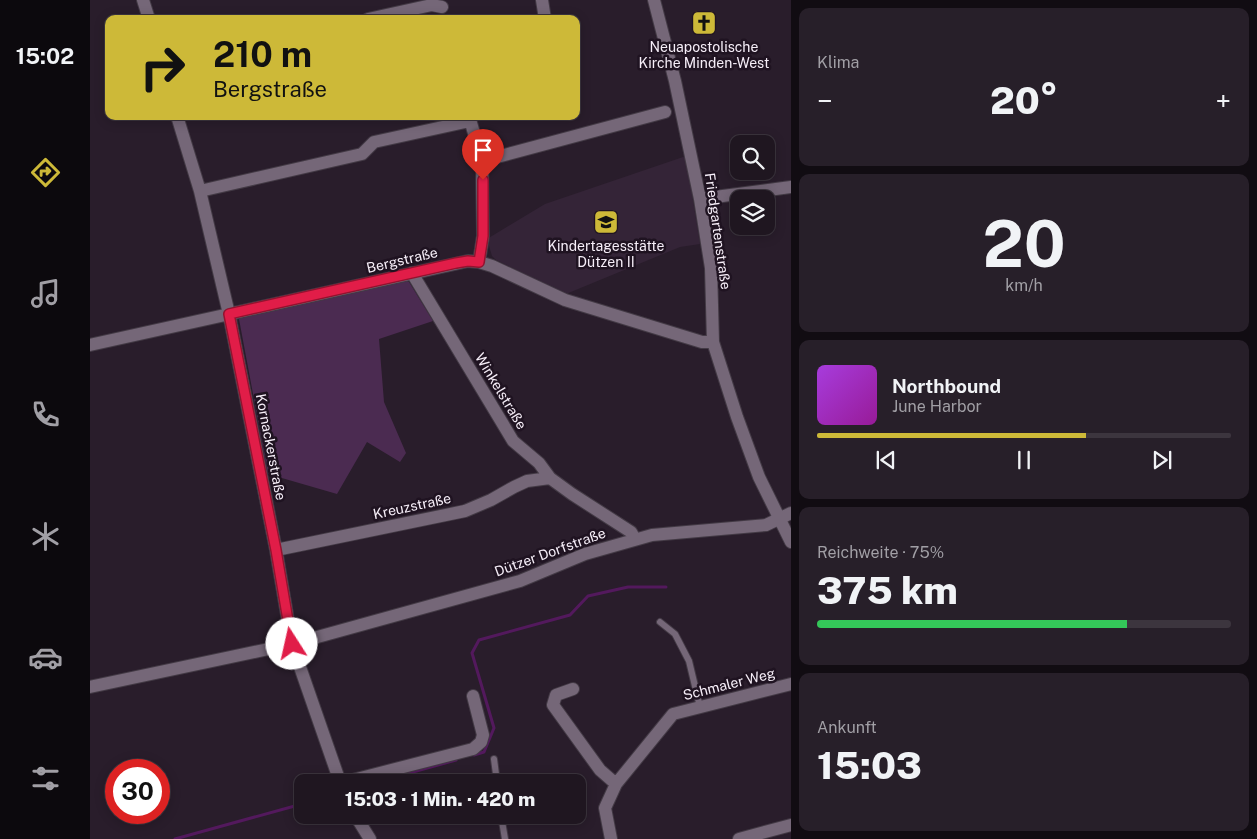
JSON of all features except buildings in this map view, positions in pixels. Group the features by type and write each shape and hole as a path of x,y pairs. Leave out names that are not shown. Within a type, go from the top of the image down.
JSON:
{"street":[{"path":"143,0 148,15"},
{"path":"542,0 544,15"},
{"name":"Friedgartenstraße","path":"654,0 676,81 700,199 711,268 713,342 759,477 785,516 791,542"},
{"path":"386,15 432,5 447,9"},
{"path":"482,161 665,112"},
{"name":"Kornackerstraße","path":"178,120 200,191 229,314 276,550 292,644 337,774"},
{"path":"200,191 362,154 374,142 465,120"},
{"path":"469,120 482,161 483,236 479,262"},
{"path":"700,199 791,187"},
{"name":"Bergstraße","path":"90,345 468,261 492,266 565,300 702,342 713,342"},
{"name":"Winkelstraße","path":"412,273 514,441 539,463 550,478 631,532 635,539"},
{"name":"Kreuzstraße","path":"276,550 465,511 491,500 514,487 536,479 550,478"},
{"name":"Dützer Dorfstraße","path":"90,687 292,644 520,581 585,554 635,539 652,535 766,525 785,516"},
{"name":"Schmaler Weg","path":"611,839 605,808 616,784 674,714 791,684"},
{"path":"573,689 556,695 552,705 600,770 616,784"},
{"path":"375,774 473,749 481,742 483,735 473,696"},
{"path":"361,824 370,839"},
{"path":"738,839 791,825"}],"lane":[{"path":"660,622 674,634 689,662 700,707"},
{"path":"494,759 496,774"},
{"path":"502,824 505,839"}],"shaded area":[{"name":"Kindertagesstätte Dützen II","path":"686,156 700,244 680,247 566,294 496,260 492,256 487,239 545,204"},
{"path":"403,279 409,282 433,321 379,339 384,402 406,453 400,462 367,442 337,494 268,474 239,319 242,315"}],"waterway":[{"path":"474,755 484,752 494,728 472,653 479,640 570,615 588,596 628,587 666,587"},
{"path":"406,774 456,760"},
{"path":"175,839 294,806"}],"place":[{"name":"Neuapostolische Kirche Minden-West","path":"704,23"},
{"name":"Kindertagesstätte Dützen II","path":"606,222"}],"route":[{"path":"292,644 276,550 229,314 456,263 479,262 483,236 483,180"}]}
